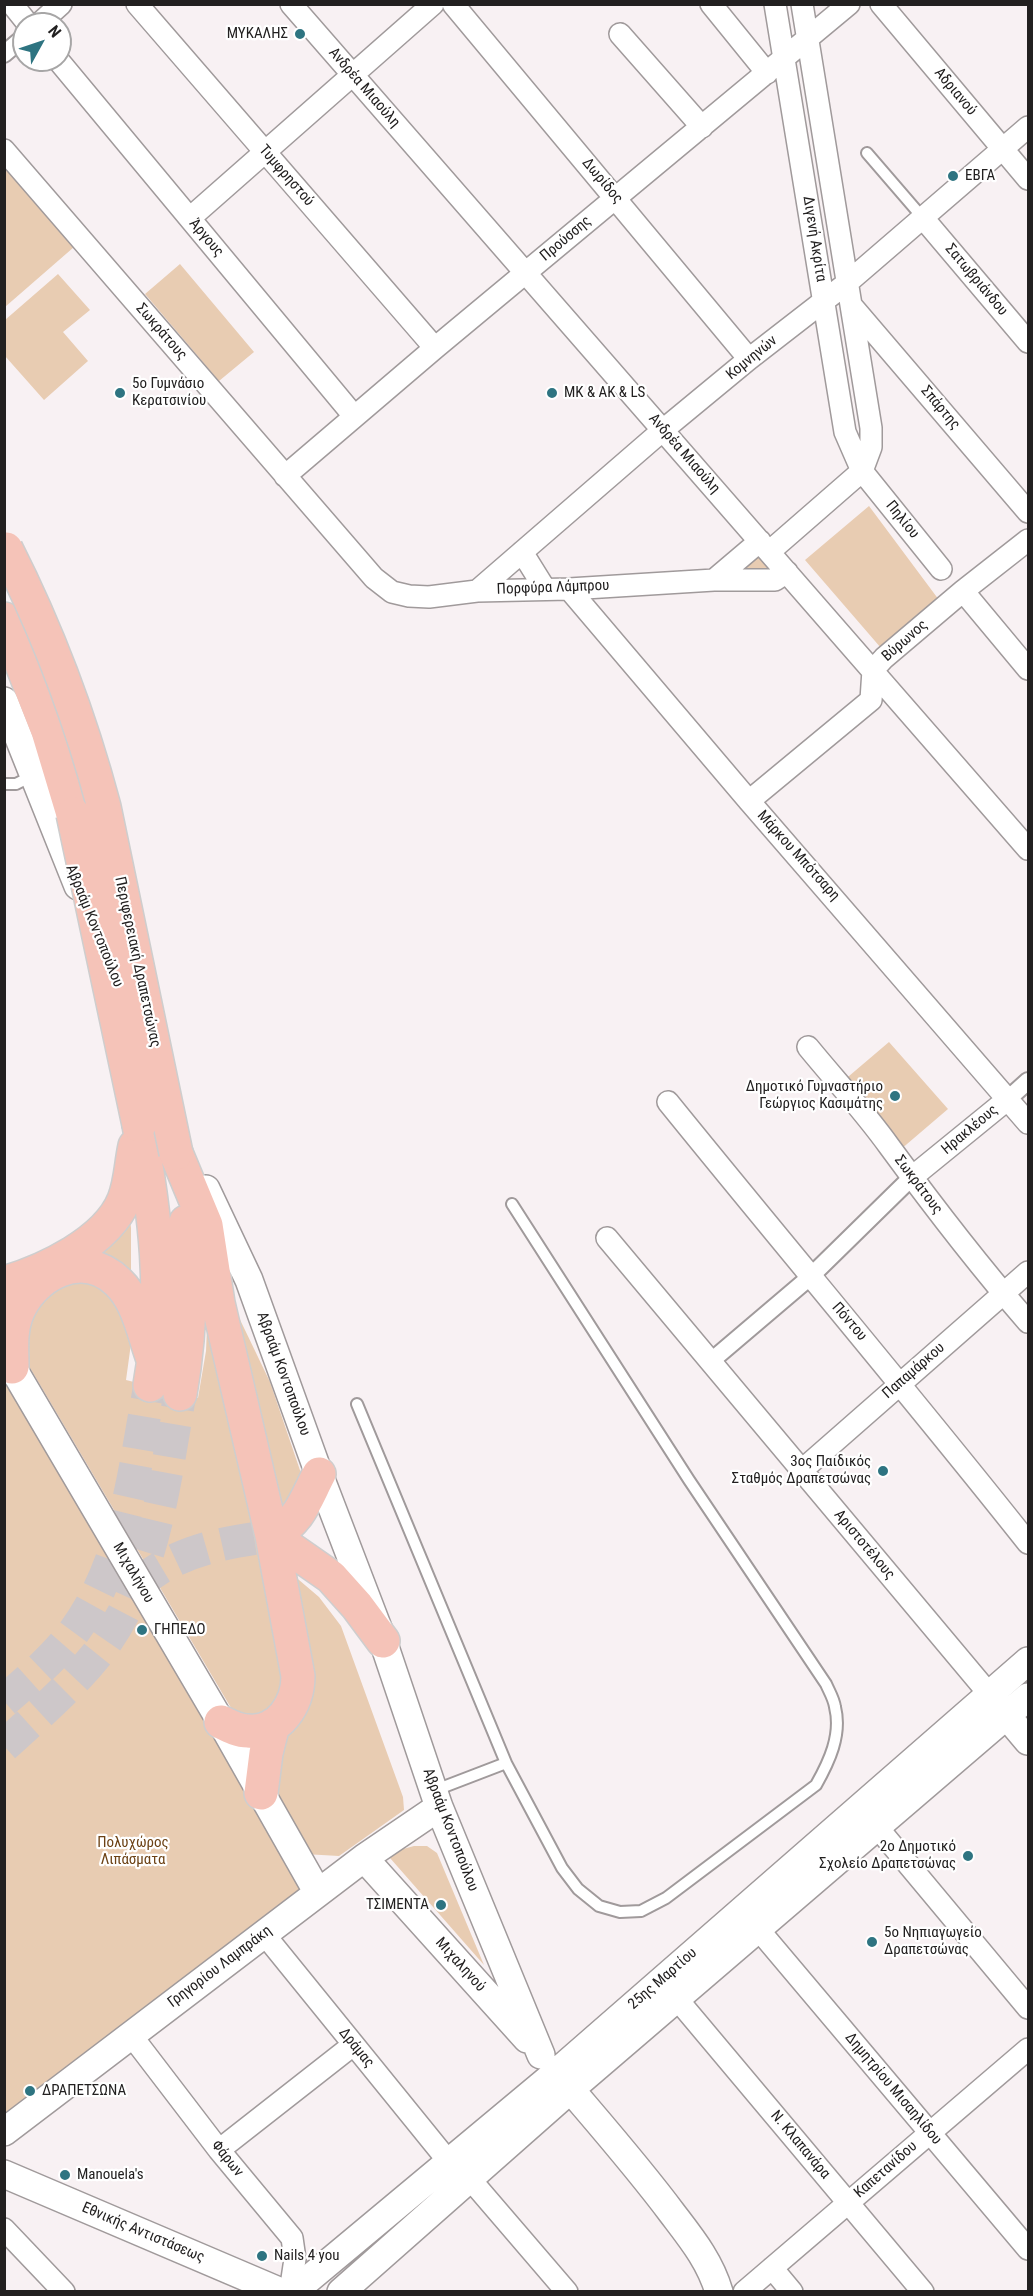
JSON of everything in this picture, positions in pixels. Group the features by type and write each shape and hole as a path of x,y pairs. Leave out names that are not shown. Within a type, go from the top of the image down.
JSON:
{"main road":[{"name":"Περιφερειακή Δραπετσώνας","path":"5,548 48,637 96,775 104,807 176,1153 206,1225 189,1300"},
{"path":"4,619 33,688 63,776 139,1125 153,1202 272,1536 298,1676 298,1690 294,1702 284,1716 273,1725 258,1731 245,1731 221,1722"},
{"path":"8,1360 11,1333 10,1298 37,1272 71,1253 101,1232 123,1203 129,1183 139,1125"},
{"path":"10,1298 54,1272 70,1267 86,1267 105,1272 128,1294 152,1373 189,1300"},
{"path":"180,1394 188,1345 189,1300"},
{"path":"272,1536 291,1525 302,1509 319,1474"},
{"path":"272,1536 331,1577 357,1606 383,1641"},
{"path":"261,1793 266,1753 273,1725"}],"street":[{"name":"Τυμφρηστού","path":"137,4 435,348"},
{"name":"Ανδρέα Μιαούλη","path":"291,4 1028,849"},
{"path":"190,218 434,4"},
{"name":"Δωρίδος","path":"453,4 749,359"},
{"path":"711,4 767,73"},
{"name":"Διγενή Ακρίτα","path":"775,4 845,432 862,471"},
{"name":"Διγενή Ακρίτα","path":"802,4 871,428 871,447 862,471"},
{"name":"Προύσσης","path":"285,476 435,348 849,4"},
{"name":"Αδριανού","path":"881,4 1029,179"},
{"path":"620,34 702,126"},
{"name":"Άργους","path":"68,72 354,416"},
{"name":"Κομνηνών","path":"477,591 663,430 847,283 1029,127"},
{"name":"Σωκράτους","path":"4,150 374,578 392,592"},
{"name":"Σατωβριάνδου","path":"923,218 1029,342"},
{"name":"Σπάρτης","path":"851,304 1029,512"},
{"path":"714,580 765,547 862,471"},
{"name":"Πηλίου","path":"862,471 941,569"},
{"name":"Βύρωνος","path":"749,801 871,700 873,670 884,658 963,591 1029,540"},
{"path":"522,552 545,589"},
{"name":"Πορφύρα Λάμπρου","path":"392,592 429,597 477,591 569,589 714,580 775,580 787,572"},
{"name":"Μάρκου Μπότσαρη","path":"569,589 749,801 1029,1123"},
{"path":"963,591 1029,669"},
{"name":"Αβραάμ Κοντοπούλου","path":"4,701 145,1056 249,1280 319,1474 383,1641 436,1799 556,2072 648,2179 695,2242 712,2270 719,2292"},
{"name":"Σωκράτους","path":"808,1047 888,1144 911,1178 1003,1293 1029,1322"},
{"name":"Ηρακλέους","path":"911,1178 1029,1081"},
{"name":"Πόντου","path":"668,1102 1029,1543"},
{"path":"711,1362 810,1277 911,1178"},
{"name":"Αριστοτέλους","path":"607,1238 1029,1741"},
{"name":"Παπαμάρκου","path":"801,1471 1029,1272"},
{"name":"Μιχαλήνου","path":"8,1360 261,1793"},
{"name":"25ης Μαρτίου","path":"291,2292 556,2072 1029,1661"},
{"name":"25ης Μαρτίου","path":"341,2292 470,2179 556,2072 677,1999 1029,1697"},
{"path":"261,1793 318,1893"},
{"name":"Γρηγορίου Λαμπράκη","path":"4,2132 364,1858 436,1799"},
{"path":"877,1827 1029,2008"},
{"name":"Μιχαληνού","path":"364,1858 556,2072"},
{"name":"Δημητρίου Μισαηλίδου","path":"758,1929 1029,2249"},
{"name":"Δράμας","path":"264,1934 449,2162"},
{"name":"Ν. Κλαπανάρα","path":"677,1999 924,2292"},
{"name":"Φάρων","path":"131,2035 219,2150 292,2238 295,2259 291,2292"},
{"path":"219,2150 353,2045"},
{"name":"Καπετανίδου","path":"744,2292 1029,2049"},
{"name":"Εθνικής Αντιστάσεως","path":"4,2174 281,2292"},
{"path":"470,2179 567,2292"},
{"path":"4,2229 64,2292"},
{"path":"772,2268 792,2292"}],"lane":[{"path":"867,153 923,218"},
{"path":"4,784 16,784 34,775"},
{"path":"357,1404 506,1763 562,1868 578,1889 600,1906 620,1912 641,1911 666,1898 816,1785 830,1760 836,1733 835,1707 826,1684 688,1480 512,1204"},
{"path":"436,1799 506,1763"}],"green space":[{"path":"4,166 74,247 5,307 4,307"},
{"path":"180,264 254,352 219,381 145,294"},
{"path":"58,274 90,310 63,332 88,361 44,400 5,356 5,320"},
{"path":"869,506 939,600 881,648 805,560"},
{"path":"758,555 769,568 768,572 741,569"},
{"name":"Δημοτικό Γυμναστήριο Γεώργιος Κασιμάτης","path":"889,1042 948,1109 900,1150 842,1082"},
{"path":"128,1203 131,1228 131,1290 90,1254"},
{"path":"65,1281 108,1285 133,1329 126,1380 198,1398 206,1351 208,1305 293,1678 263,1718 234,1713 23,1356 28,1312"},
{"path":"232,1303 270,1382 304,1482 280,1515"},
{"name":"Πολυχώρος Λιπάσματα","path":"5,1370 306,1887 5,2114"},
{"path":"292,1574 319,1597 341,1626 403,1797 404,1810 339,1856 304,1854 272,1799"},
{"path":"427,1846 437,1853 484,1965 390,1858 403,1849"}],"tunnel":[{"path":"4,1701 65,1643 91,1605 105,1576 133,1482 150,1385"},
{"path":"4,1746 88,1666 117,1625 133,1594 145,1562 162,1495 180,1394"},
{"path":"135,1587 150,1575 182,1557 217,1546 272,1536"}],"place":[{"name":"ΜΥΚΑΛΗΣ","path":"300,34"},
{"name":"ΕΒΓΑ","path":"953,176"},
{"name":"5ο Γυμνάσιο Κερατσινίου","path":"120,393"},
{"name":"MK & AK & LS","path":"552,393"},
{"name":"Δημοτικό Γυμναστήριο Γεώργιος Κασιμάτης","path":"895,1096"},
{"name":"3ος Παιδικός Σταθμός Δραπετσώνας","path":"883,1471"},
{"name":"ΓΗΠΕΔΟ","path":"142,1630"},
{"name":"2ο Δημοτικό Σχολείο Δραπετσώνας","path":"968,1856"},
{"name":"ΤΣΙΜΕΝΤΑ","path":"441,1905"},
{"name":"5ο Νηπιαγωγείο Δραπετσώνας","path":"872,1942"},
{"name":"ΔΡΑΠΕΤΣΩΝΑ","path":"30,2091"},
{"name":"Manouela's","path":"65,2175"},
{"name":"Nails 4 you","path":"262,2256"}]}
